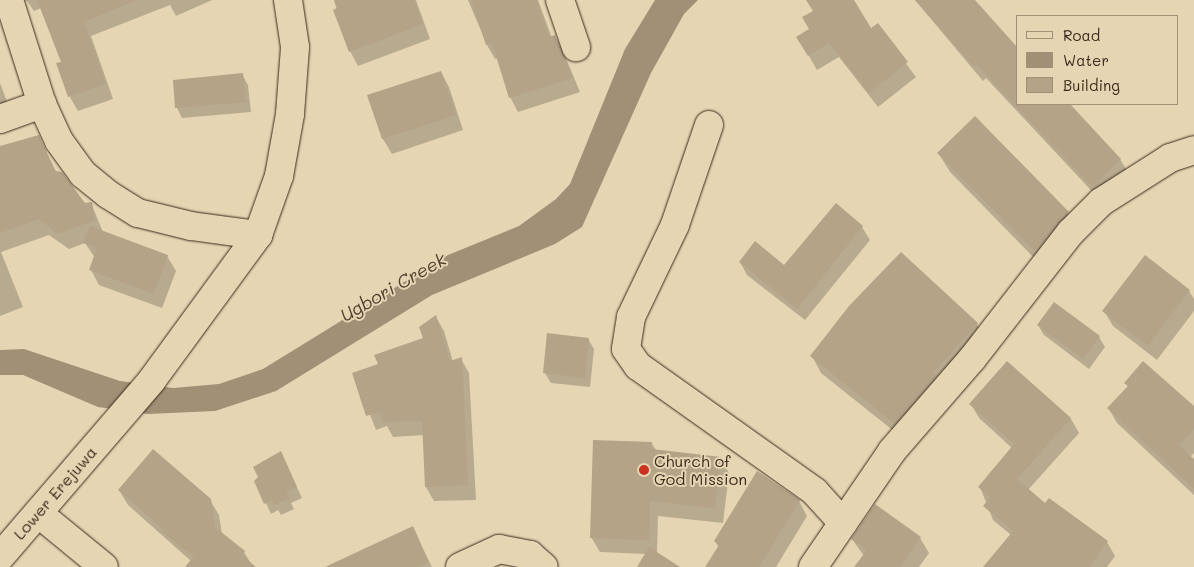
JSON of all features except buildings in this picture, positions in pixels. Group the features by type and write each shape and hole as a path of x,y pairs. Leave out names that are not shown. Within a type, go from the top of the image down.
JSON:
{"street":[{"path":"10,0 42,104 64,148 83,174 109,195 138,213 191,226 258,235"},
{"name":"Lower Erejuwa","path":"0,557 152,380 258,235 279,176 290,114 295,47 288,0"},
{"path":"560,0 576,47"},
{"path":"0,119 42,104"},
{"path":"709,125 675,225 632,318 626,349 638,366 815,492 843,523"},
{"path":"812,567 892,451 972,360 1071,232 1101,202 1170,158 1194,150"},
{"path":"38,513 104,567"},
{"path":"460,567 499,550 530,555 544,567"}],"water":[{"path":"655,0 698,0 684,14 651,73 582,227 555,244 432,295 276,391 215,411 148,414 98,407 23,375 0,375 0,350 24,349 120,381 173,388 219,384 263,369 448,255 519,226 556,199 570,184 625,49"}],"place":[{"name":"Church of God Mission","path":"644,470"}],"water label":[{"name":"Ugbori Creek","path":"393,287"}]}
